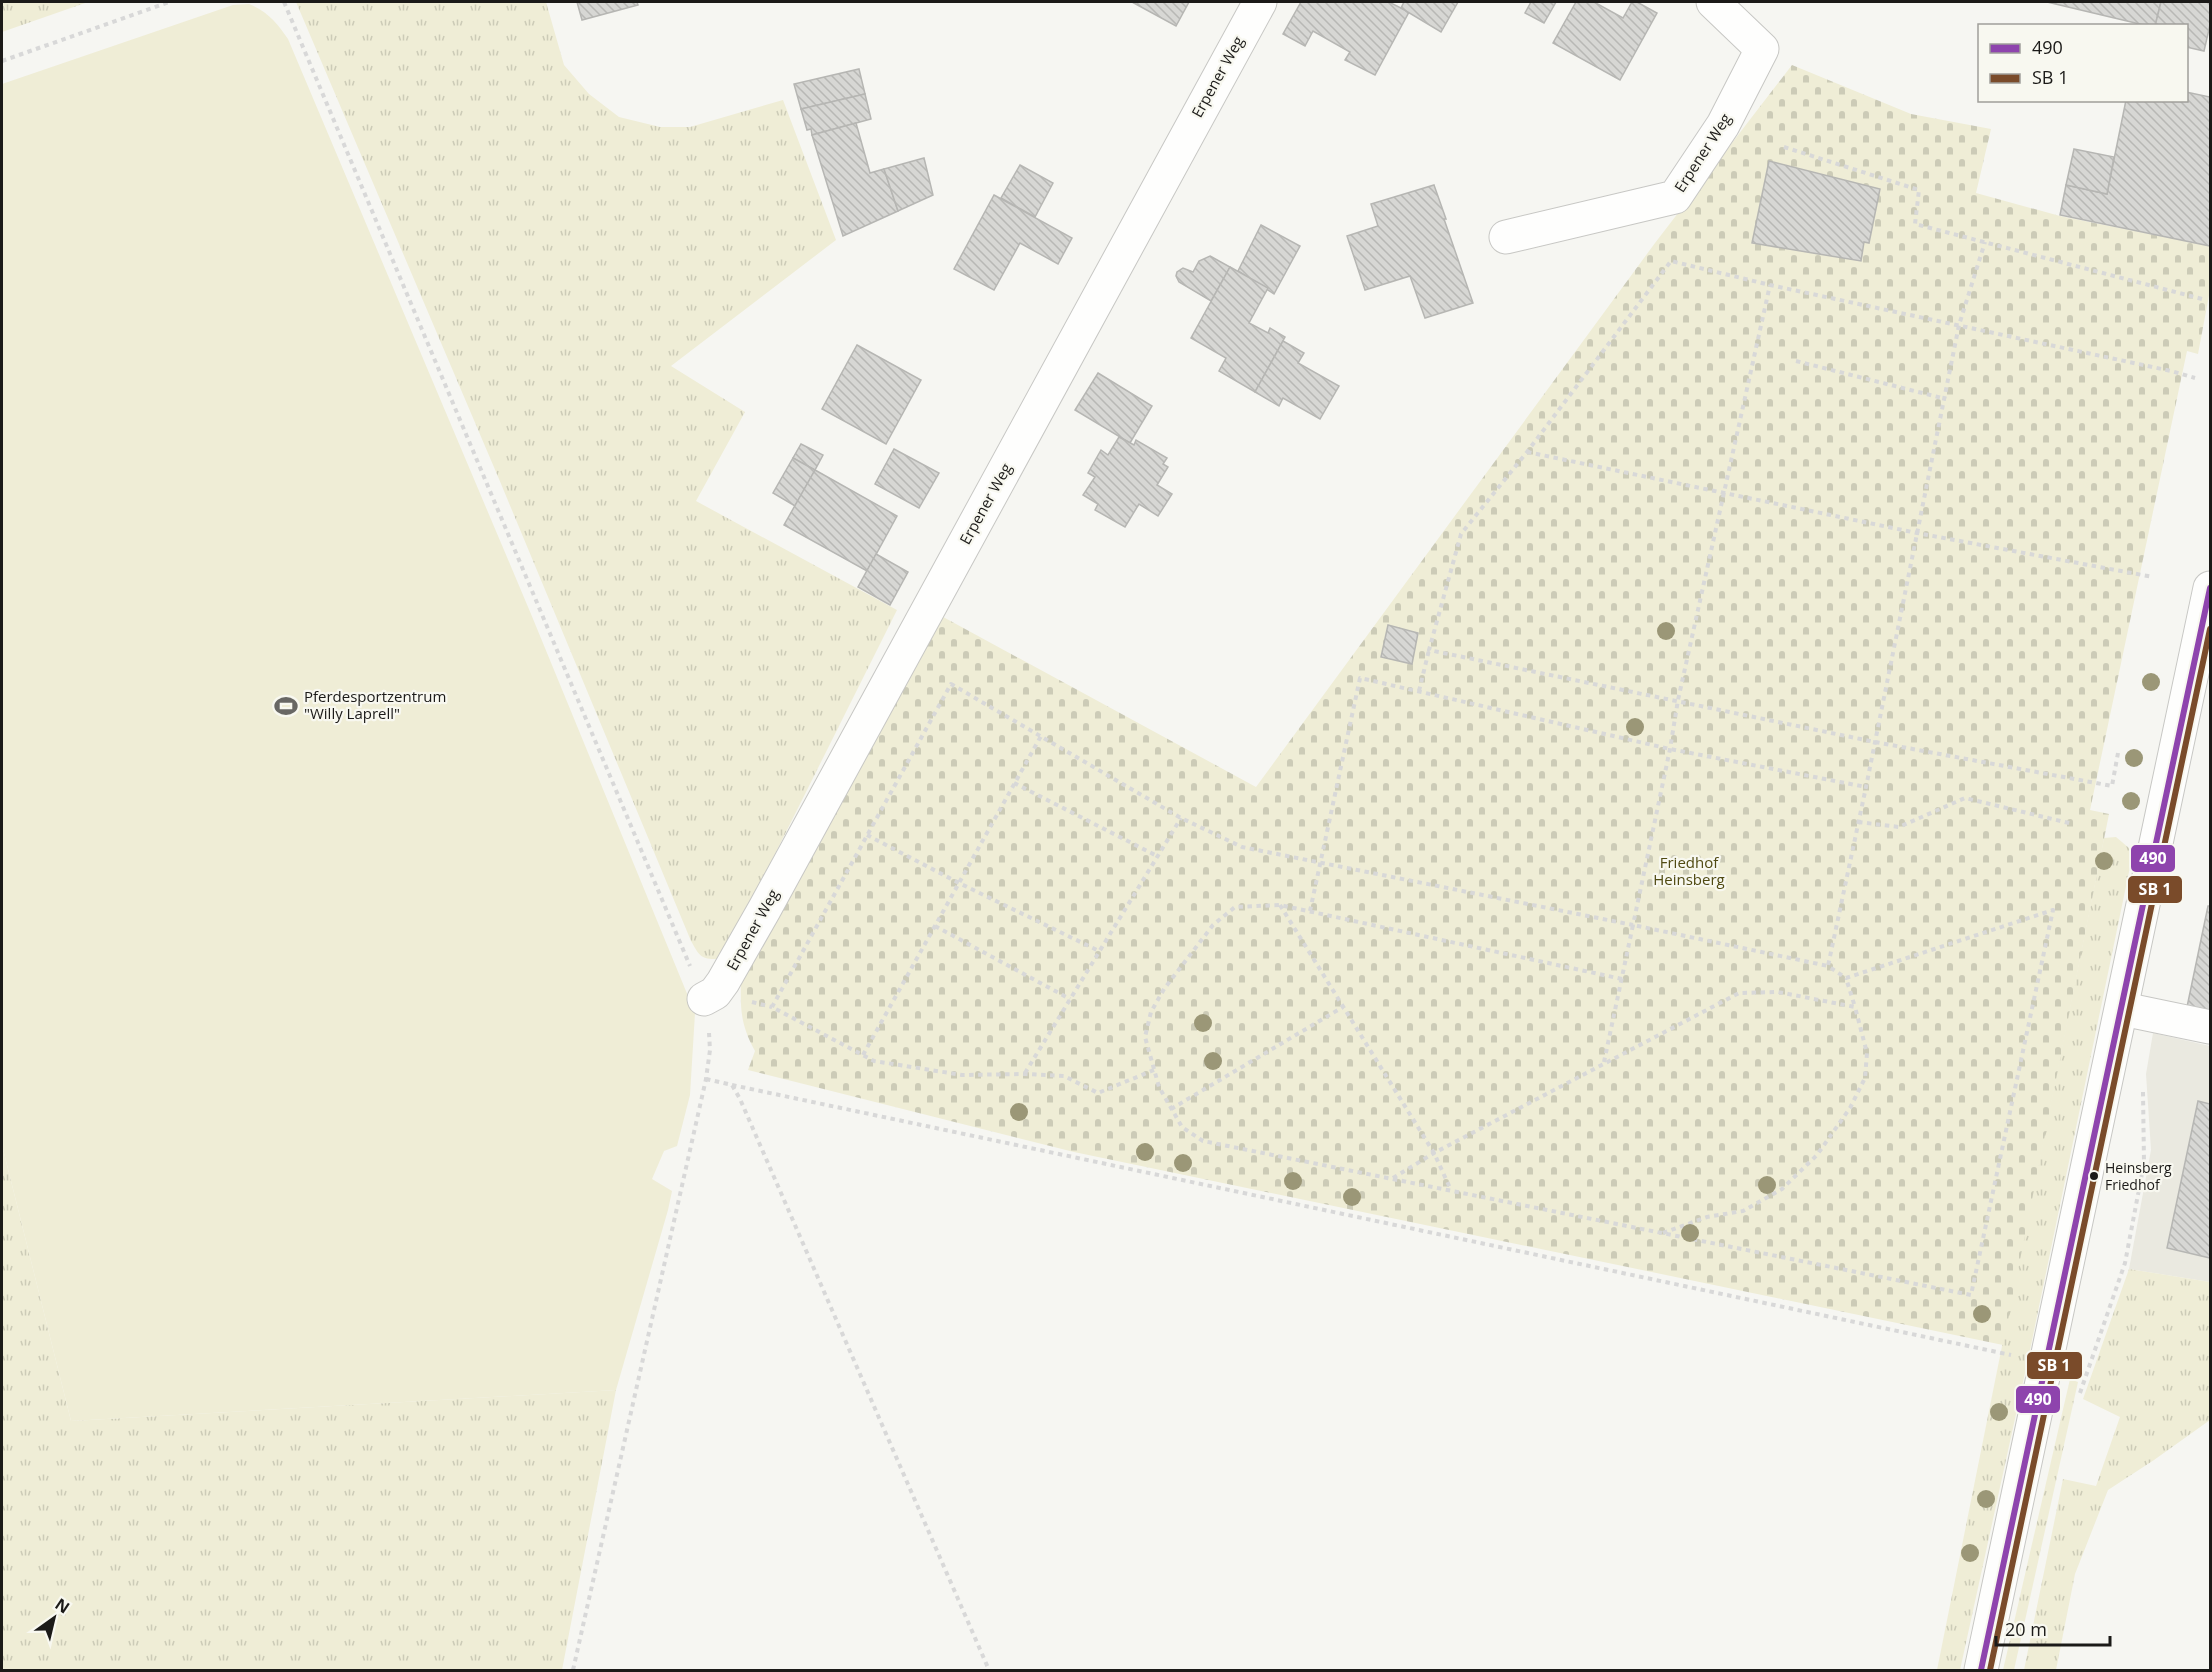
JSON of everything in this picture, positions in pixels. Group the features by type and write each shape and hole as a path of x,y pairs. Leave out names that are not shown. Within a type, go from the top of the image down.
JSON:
{"street":[{"name":"Erpener Weg","path":"704,999 715,993 723,982 764,910 1260,2"},
{"name":"Erpener Weg","path":"1506,237 1675,197 1723,125 1762,49 1713,2"},
{"path":"1981,1671 2123,1009 2204,655 2211,588"},
{"path":"2123,1009 2211,1027"}],"path":[{"path":"2,61 169,2"},
{"path":"284,2 704,999 709,1025 710,1050 706,1079 573,1671"},
{"path":"1784,147 1919,190 1915,224 2206,300"},
{"path":"1828,966 1946,399 1959,326 1985,242"},
{"path":"1419,690 1461,534 1527,452 1671,261 1770,285 2195,378"},
{"path":"1604,1063 1670,749 1678,700 1770,285"},
{"path":"1796,361 1946,399"},
{"path":"1527,452 1917,533 2154,577"},
{"path":"1429,650 1875,742 2112,786 2118,753"},
{"path":"1310,910 1360,678 1670,749 1866,787"},
{"path":"1154,1070 1098,1093 1064,1076 962,1075 874,1061 772,1008 951,684 1181,818 1242,847 1828,966 1846,978 1867,1053 1865,1078 1850,1108 1817,1155 1782,1189 1743,1212 1707,1217 1663,1233"},
{"path":"863,1056 1041,736"},
{"path":"1014,783 1157,856"},
{"path":"1858,822 1899,827 1965,798 2073,824"},
{"path":"1025,1074 1181,818"},
{"path":"867,835 1099,951"},
{"path":"1622,979 1280,904 1235,907 1213,925 1164,989 1151,1012 1145,1037 1159,1087 1182,1127 1203,1141 1971,1296 2053,910 1846,978"},
{"path":"1280,904 1434,1153 1451,1191"},
{"path":"935,926 1070,999"},
{"path":"1393,1179 1434,1153 1739,993 1778,992 1855,1007"},
{"path":"1171,1108 1343,1007"},
{"path":"706,1079 2046,1362"},
{"path":"2079,1395 2125,1263 2144,1163 2142,1084"},
{"path":"732,1085 988,1671"}],"shaded area":[{"path":"2153,1033 2210,1046 2210,1282 2129,1269 2151,1150 2146,1074"}],"green space":[{"path":"2,2 88,2 2,32"},
{"path":"296,2 546,2 564,65 589,94 619,117 660,127 690,127 783,100 836,240 671,366 745,412 696,501 897,610 727,950 718,959 701,956 691,941 499,479"},
{"name":"Pferdesportzentrum \"Willy Laprell\"","path":"249,4 272,18 288,39 531,614 695,1013 690,1095 677,1146 664,1151 652,1179 672,1191 616,1390 71,1421 2,1145 2,84 233,5"},
{"name":"Friedhof Heinsberg","path":"1792,65 1911,114 1991,129 1976,193 2060,216 2210,246 2210,290 2198,354 2187,351 2090,810 2109,814 2003,1345 1074,1152 748,1070 755,1051 743,1021 741,971 934,612 1256,787 1655,243"},
{"path":"2116,837 2129,848 2131,862 2030,1350 1960,1670 1937,1670 2104,838"},
{"path":"2,1145 71,1421 616,1390 562,1670 2,1670"},
{"path":"2129,1269 2210,1282 2210,1420 2108,1490 2075,1574 2056,1670 2024,1670 2063,1479 2096,1486 2120,1417 2083,1399"},
{"path":"2070,1379 2078,1382 2014,1670 2003,1670"}],"building":[{"path":"577,2 637,2 638,5 582,20"},
{"path":"1132,2 1189,2 1176,26"},
{"path":"1301,2 1389,2 1409,12 1375,75 1345,60 1350,52 1313,31 1305,46 1283,34"},
{"path":"1404,2 1458,2 1441,32 1401,8"},
{"path":"1531,2 1556,2 1544,23 1525,13"},
{"path":"1576,2 1594,2 1623,18 1632,2 1637,2 1657,13 1620,80 1553,43"},
{"path":"2047,2 2161,2 2156,24 2140,24"},
{"path":"2161,2 2210,2 2210,25 2204,51 2188,47 2188,24 2156,24"},
{"path":"859,69 865,94 801,109 794,84"},
{"path":"2188,92 2210,97 2210,246 2060,215 2066,185 2107,194 2126,102 2188,102"},
{"path":"865,94 871,119 812,135 811,129 807,130 801,109"},
{"path":"856,123 870,173 884,169 898,211 843,236 812,135"},
{"path":"2074,149 2114,157 2107,194 2066,185"},
{"path":"924,158 933,195 898,211 884,169"},
{"path":"1769,161 1880,189 1869,243 1864,242 1861,261 1752,243"},
{"path":"1020,165 1053,183 1035,217 1001,198"},
{"path":"1434,185 1473,303 1425,318 1410,276 1365,290 1347,236 1378,226 1371,204"},
{"path":"994,195 1072,238 1058,264 1020,243 994,290 954,269"},
{"path":"1261,225 1300,246 1274,294 1238,271"},
{"path":"1210,256 1230,267 1211,301 1179,282 1176,276 1177,272 1183,268 1193,272 1199,261"},
{"path":"1230,267 1268,288 1249,323 1268,333 1270,328 1285,337 1255,392 1219,371 1226,358 1191,338"},
{"path":"1283,341 1304,353 1298,363 1339,386 1320,419 1283,398 1279,406 1255,392"},
{"path":"857,345 921,380 886,444 822,409"},
{"path":"1098,373 1152,406 1130,443 1075,410"},
{"path":"1119,437 1134,445 1136,440 1167,458 1163,464 1168,467 1157,485 1172,494 1158,516 1139,504 1125,527 1095,510 1098,504 1083,495 1095,477 1088,473 1101,450 1108,455"},
{"path":"801,444 823,455 815,470 793,458"},
{"path":"894,449 939,473 919,508 875,484"},
{"path":"793,458 815,470 795,506 773,493"},
{"path":"815,470 897,516 867,571 784,525"},
{"path":"876,554 908,572 890,605 858,587"},
{"path":"1388,625 1418,633 1412,664 1381,657"},
{"path":"2208,906 2210,906 2210,1012 2187,1007"},
{"path":"2198,1101 2210,1104 2210,1258 2167,1248"}],"transit line":[{"name":"490","path":"1981,1670 2210,588"},
{"path":"1990,1670 2210,629"}],"place":[{"name":"Pferdesportzentrum \"Willy Laprell\"","path":"286,706"},
{"name":"Heinsberg Friedhof","path":"2094,1176"}]}
